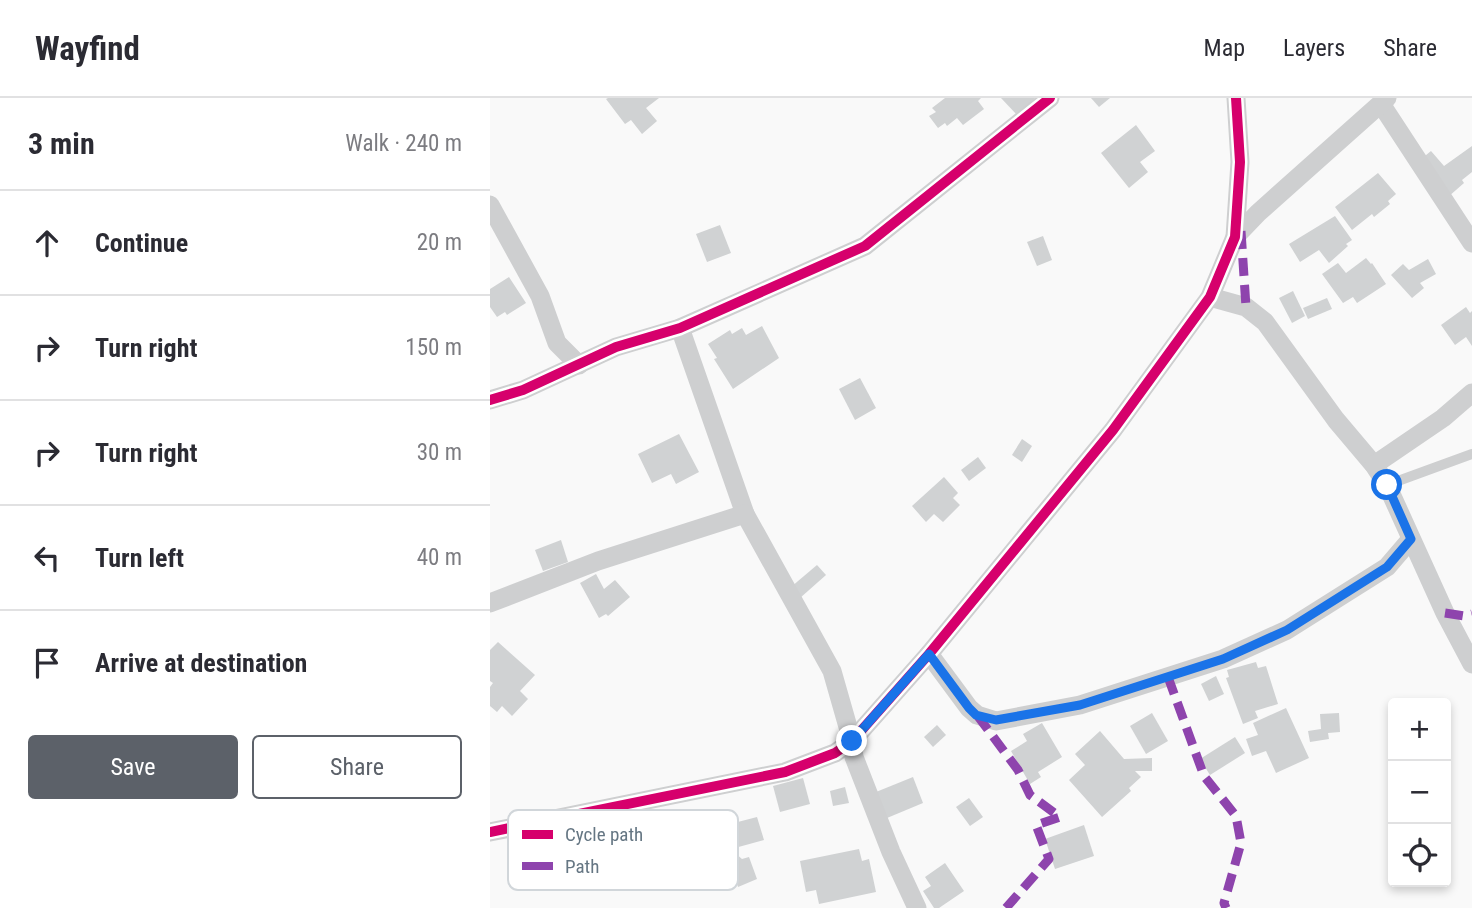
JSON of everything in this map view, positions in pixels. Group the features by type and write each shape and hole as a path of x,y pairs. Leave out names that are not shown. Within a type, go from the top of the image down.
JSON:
{"street":[{"path":"490,400 523,390 616,347 680,328 865,246 1050,98"},
{"path":"598,810 785,772 835,753 852,741 929,654 1113,430 1210,298 1235,237 1240,162 1236,98"},
{"path":"1235,237 1384,101 1472,243"},
{"path":"490,205 540,296 557,342 579,365"},
{"path":"1210,298 1246,307 1265,322 1336,420 1374,465 1387,485 1445,613 1472,664"},
{"path":"680,328 745,514 832,671 854,757 891,852 917,908"},
{"path":"1374,465 1443,418 1472,393"},
{"path":"490,603 598,561 745,514"},
{"path":"929,654 976,715 996,720 1080,705 1223,659 1287,630 1387,567 1411,539"},
{"path":"490,832 508,828"}],"lane":[{"path":"1387,485 1472,454"}],"building":[{"path":"659,98 646,108 657,121 642,134 631,120 625,124 606,99"},
{"path":"945,98 981,98 978,101 984,109 963,125 957,118 947,126 945,123 938,128 929,116 936,112 932,108"},
{"path":"1001,98 1035,98 1017,115"},
{"path":"1091,98 1110,98 1099,107"},
{"path":"1136,125 1155,151 1140,162 1148,172 1129,188 1101,153"},
{"path":"1472,146 1472,172 1448,197 1420,160 1431,151 1444,166"},
{"path":"1378,173 1396,194 1388,201 1390,204 1352,230 1335,207"},
{"path":"1335,216 1352,240 1346,244 1348,246 1329,263 1319,250 1300,262 1289,244"},
{"path":"720,225 731,253 707,262 696,234"},
{"path":"1043,236 1052,260 1037,266 1027,242"},
{"path":"1366,258 1386,284 1357,303 1353,297 1343,303 1322,274 1338,263 1346,273"},
{"path":"1428,259 1436,274 1420,283 1424,288 1412,298 1391,275 1403,264 1409,270"},
{"path":"509,277 526,303 507,315 505,312 497,317 490,307 490,289"},
{"path":"1293,291 1305,316 1292,323 1279,298"},
{"path":"1327,298 1332,309 1308,319 1303,308"},
{"path":"1466,307 1470,313 1472,311 1472,346 1466,337 1455,345 1441,325"},
{"path":"762,326 779,358 733,389 708,344 730,330 732,334 742,328 746,335"},
{"path":"860,378 876,408 855,420 839,389"},
{"path":"679,434 699,472 676,484 671,474 652,483 638,454"},
{"path":"1022,439 1032,446 1022,462 1012,455"},
{"path":"978,457 986,468 969,481 961,470"},
{"path":"944,477 958,493 953,498 960,505 943,522 934,514 926,522 912,506"},
{"path":"561,540 568,562 543,571 535,550"},
{"path":"817,565 826,575 800,598 791,587"},
{"path":"596,574 604,589 615,580 630,597 608,616 606,614 599,618 580,583"},
{"path":"498,642 535,675 520,691 528,699 512,716 502,706 497,712 490,706 490,687 493,683 490,681 490,650"},
{"path":"1256,662 1258,668 1266,666 1278,704 1255,711 1258,718 1243,724 1226,678 1229,677 1227,670"},
{"path":"1216,676 1224,694 1209,701 1201,684"},
{"path":"1286,708 1309,758 1276,773 1266,751 1252,756 1246,739 1258,735 1253,723"},
{"path":"1152,713 1168,741 1146,754 1130,726"},
{"path":"1339,713 1340,732 1328,733 1329,739 1310,742 1308,731 1321,729 1320,714"},
{"path":"1042,723 1062,757 1038,772 1041,777 1030,784 1011,751 1027,741 1023,734"},
{"path":"937,725 946,735 933,747 924,737"},
{"path":"1100,731 1124,759 1152,758 1152,771 1135,771 1141,777 1129,788 1131,791 1102,817 1069,780 1085,765 1075,754"},
{"path":"1235,737 1245,753 1210,775 1200,759"},
{"path":"913,777 923,803 887,818 876,792"},
{"path":"803,778 810,804 780,812 773,786"},
{"path":"845,787 849,803 833,806 830,791"},
{"path":"969,798 983,817 970,826 956,807"},
{"path":"757,817 764,840 738,847 738,822"},
{"path":"1084,825 1094,856 1055,869 1045,839"},
{"path":"859,849 862,861 869,859 876,892 819,904 816,890 806,892 800,861"},
{"path":"738,856 742,859 749,857 757,879 738,887"},
{"path":"945,863 964,891 939,908 934,908 923,891 931,886 925,877"}],"marked path":[{"path":"1241,231 1246,307"},
{"path":"1445,613 1464,616 1472,614"},
{"path":"1168,677 1204,776 1236,816 1241,843 1224,903 1226,908"},
{"path":"977,715 1018,770 1030,795 1060,817 1036,825 1049,859 1006,908"}],"cycle path":[{"path":"490,400 523,390 616,347 680,328 865,246 1050,98"},
{"path":"598,810 785,772 835,753 852,741 929,654 1113,430 1210,297 1235,237 1240,162 1236,98"},
{"path":"490,832 508,828"}],"route":[{"path":"852,741 929,654 976,715 996,720 1080,705 1223,659 1287,630 1387,567 1411,539 1387,485"}]}
